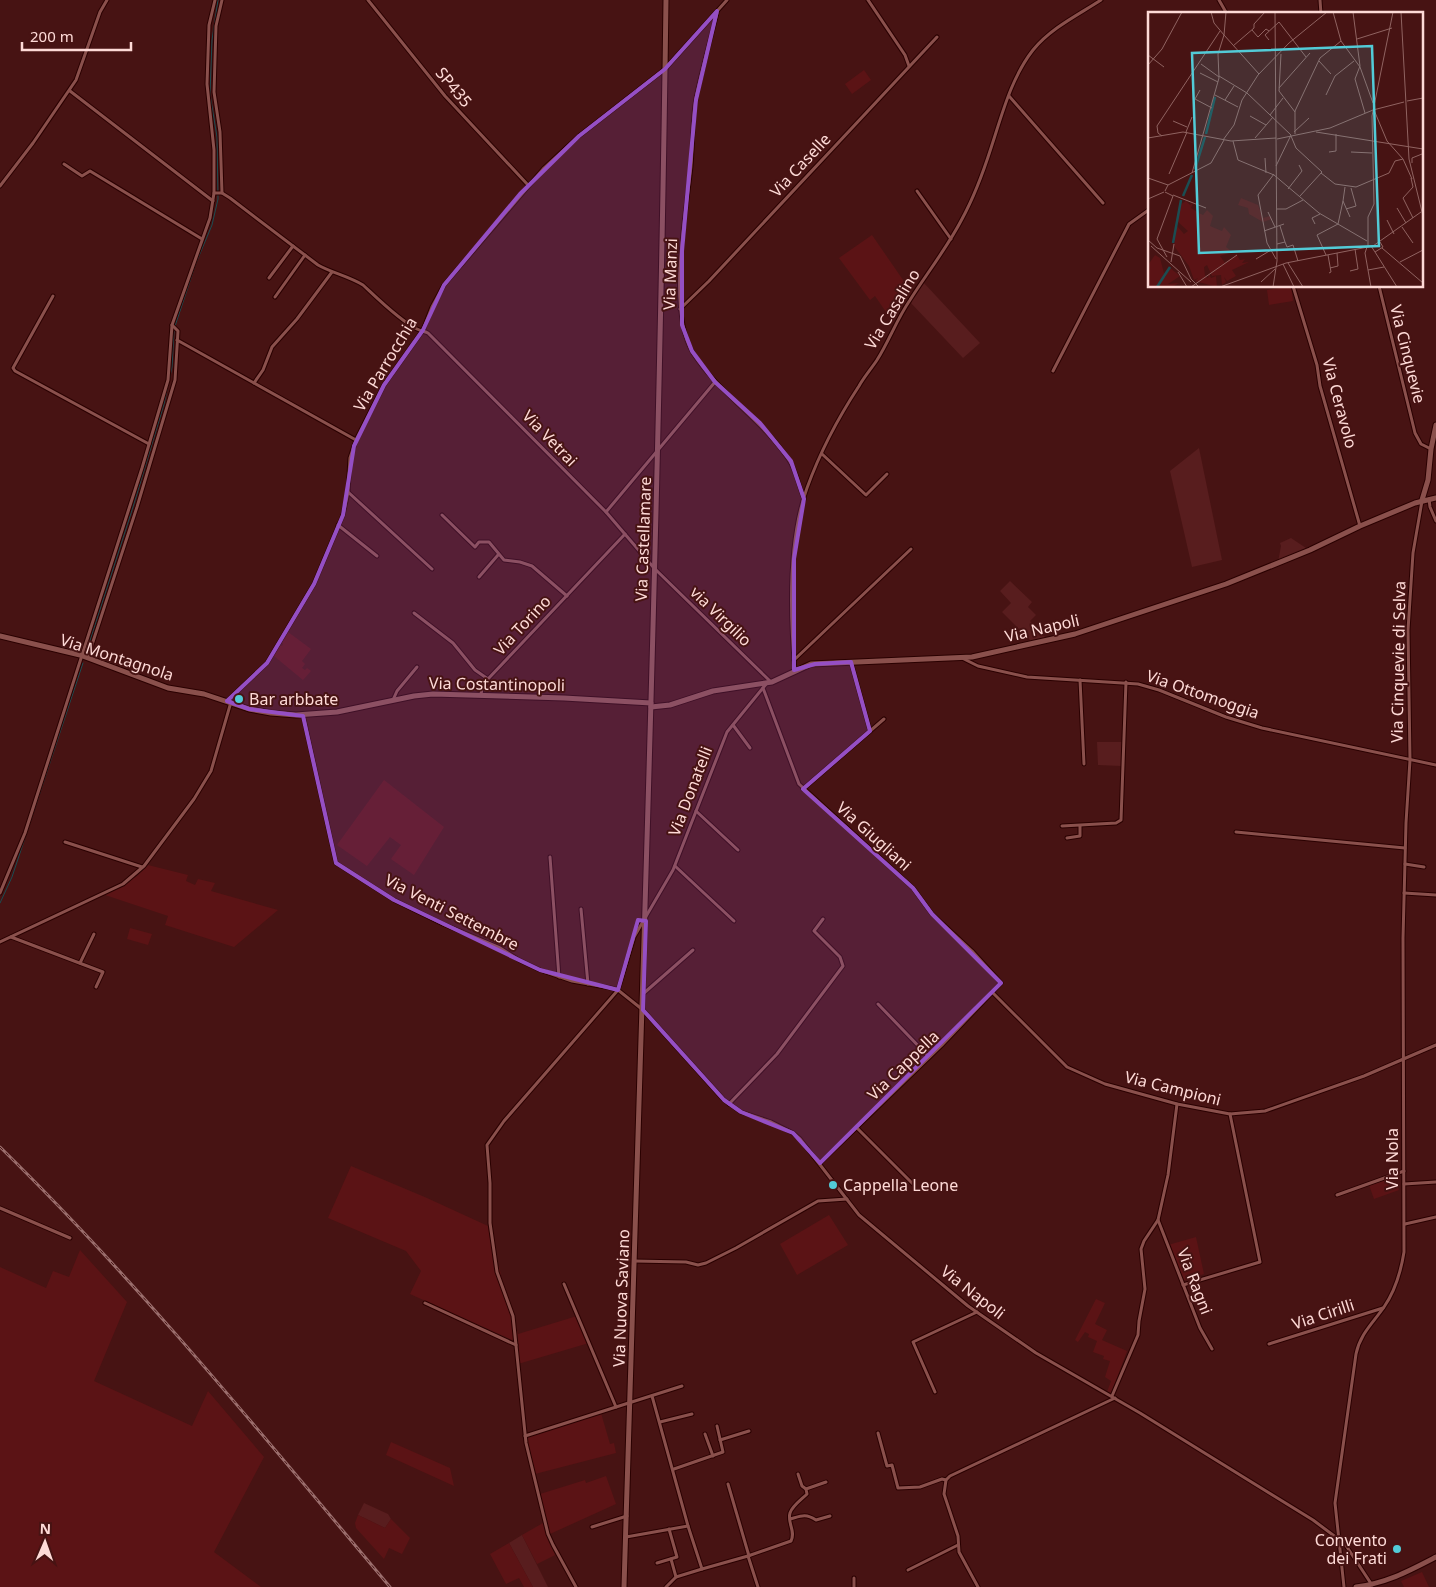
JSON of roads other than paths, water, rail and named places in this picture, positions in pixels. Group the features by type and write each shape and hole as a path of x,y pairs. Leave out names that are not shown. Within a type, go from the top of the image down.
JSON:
{"main road":[{"name":"Via Castellamare","path":"643,1010 658,450 666,0"},
{"path":"1422,500 1428,480 1436,425"},
{"name":"Via Napoli","path":"651,705 670,705 713,691 767,684 811,664 962,658 1075,634 1156,608 1282,562 1422,500 1436,498"},
{"name":"Via Montagnola","path":"0,636 85,656 155,685 204,694 229,702"},
{"name":"Via Costantinopoli","path":"229,702 249,709 288,715 338,712 393,700 433,694 651,705"},
{"name":"Via Nuova Saviano","path":"624,1587 643,1010"},
{"path":"1356,1587 1373,1586 1397,1577 1436,1557"}],"street":[{"path":"0,186 70,91 81,68 100,12 107,0"},
{"path":"215,0 207,93 214,138 218,193"},
{"path":"85,656 168,380 174,327 218,193 221,142 214,92 212,30 222,0"},
{"name":"SP435","path":"368,0 445,96 528,185"},
{"name":"Via Parrocchia","path":"229,702 272,656 314,584 343,515 348,492 350,458 356,440 384,385 423,330 432,307 444,285 528,185 558,154 578,136 665,69 727,0"},
{"path":"868,0 905,55 909,66"},
{"name":"Via Casalino","path":"794,671 792,630 794,559 804,499 828,438 876,360 909,301 951,239 974,196 1017,75 1034,50 1061,26 1101,0"},
{"path":"1219,0 1226,12"},
{"name":"Via Manzi","path":"718,11 696,100 682,251 680,309 682,325 692,352 715,382 760,423 790,461 804,499"},
{"name":"Via Caselle","path":"680,309 710,281 937,37"},
{"path":"70,91 214,201"},
{"path":"1008,96 1103,203"},
{"path":"64,164 82,176 90,171 113,187 117,187 202,239"},
{"path":"917,191 951,239"},
{"name":"Via Vetrai","path":"218,193 318,265 355,280 407,322 418,330 423,330 454,358 606,512 654,568"},
{"path":"1053,372 1129,224 1148,210"},
{"path":"269,278 293,246"},
{"path":"275,297 305,255"},
{"path":"254,383 263,370 272,347 297,319 332,272"},
{"name":"Via Ceravolo","path":"1294,288 1317,365 1320,386 1360,526"},
{"name":"Via Cinquevie","path":"1379,288 1415,433 1421,444 1431,449"},
{"path":"53,296 13,368 15,371 149,444"},
{"path":"0,893 25,834 137,508 175,380 178,331 174,327"},
{"path":"177,340 356,440"},
{"path":"606,512 715,382"},
{"path":"822,454 866,494 887,474"},
{"path":"348,492 432,569"},
{"path":"1429,499 1436,521"},
{"name":"Via Cinquevie di Selva","path":"1410,766 1408,630 1414,553 1422,500"},
{"name":"Via Torino","path":"442,515 475,547 479,542 489,542 504,560 532,566 567,596"},
{"path":"338,525 377,556"},
{"name":"Via Torino","path":"481,696 482,687 488,679 625,534"},
{"path":"794,660 911,549"},
{"path":"479,577 498,555"},
{"name":"via Virgilio","path":"654,568 767,684"},
{"path":"414,614 453,643 475,670 488,679"},
{"name":"Via Ottomoggia","path":"962,658 978,666 1026,677 1126,682 1150,687 1226,717 1262,728 1436,765"},
{"path":"851,662 870,731"},
{"path":"393,700 397,691 417,667"},
{"path":"1080,680 1084,764"},
{"path":"1062,826 1116,823 1121,820 1126,682"},
{"name":"Via Donatelli","path":"618,990 634,937 675,866 727,732 767,684"},
{"name":"Via Giugliani","path":"767,684 799,784 913,888 932,914 972,951 1001,983"},
{"path":"0,942 123,884 143,868 194,799 210,771 229,702"},
{"name":"Via Venti Settembre","path":"303,715 336,863 402,904 443,924 483,940 519,960 559,977 618,990 643,1010"},
{"path":"803,789 884,719"},
{"path":"733,726 750,748"},
{"name":"Via Nola","path":"1344,1587 1335,1503 1357,1347 1364,1333 1384,1307 1395,1287 1402,1263 1405,1224 1404,893 1410,766"},
{"path":"696,811 738,850"},
{"path":"1067,838 1080,836 1080,826"},
{"path":"1236,832 1405,848"},
{"path":"65,842 143,868"},
{"path":"550,857 559,977"},
{"path":"1405,864 1424,867"},
{"path":"675,866 734,921"},
{"path":"1404,893 1436,895"},
{"path":"581,909 588,984"},
{"path":"729,1104 777,1054 842,966 840,957 814,931 823,919"},
{"path":"80,963 94,934"},
{"path":"10,937 103,972 96,987"},
{"path":"644,994 694,950"},
{"name":"Via Cappella","path":"820,1163 930,1057 1001,983"},
{"path":"576,1587 548,1534 525,1436 513,1316 497,1272 490,1223 490,1183 487,1145 504,1121 618,990"},
{"name":"Via Campioni","path":"992,992 1067,1067 1104,1084 1177,1104 1230,1114 1265,1111 1364,1076 1436,1045"},
{"path":"878,1004 930,1057"},
{"name":"Via Napoli","path":"643,1010 729,1104 741,1112 763,1119 793,1133 820,1163 859,1215 977,1312 1036,1353 1114,1397 1305,1515 1345,1544 1373,1586"},
{"path":"978,1587 962,1559 953,1520 944,1494 946,1480 950,1476 1114,1397 1138,1335 1145,1289 1141,1249 1158,1220 1168,1174 1177,1104"},
{"path":"1183,1285 1260,1262 1230,1114"},
{"path":"856,1128 913,1184"},
{"path":"1337,1195 1404,1171"},
{"path":"1404,1184 1436,1182"},
{"path":"634,1261 706,1263 818,1201 847,1199"},
{"path":"0,1208 70,1238"},
{"path":"1405,1224 1436,1217"},
{"name":"Via Ragni","path":"1158,1220 1200,1328 1212,1349"},
{"path":"564,1284 616,1407"},
{"path":"425,1303 517,1345"},
{"name":"Via Cirilli","path":"1269,1344 1384,1307"},
{"path":"935,1392 913,1342 977,1312"},
{"path":"525,1436 682,1386"},
{"path":"652,1396 674,1469 688,1526 702,1568"},
{"path":"660,1422 692,1414"},
{"path":"674,1469 722,1452 717,1426"},
{"path":"720,1440 749,1431"},
{"path":"878,1433 888,1466 892,1465 898,1488 920,1487 942,1479 946,1480"},
{"path":"706,1434 713,1456"},
{"path":"666,1587 676,1577 791,1541 793,1533 790,1519 792,1510 807,1494 798,1474"},
{"path":"806,1489 826,1482"},
{"path":"728,1484 758,1587"},
{"path":"790,1519 805,1515 816,1520 830,1516"},
{"path":"592,1527 627,1516"},
{"path":"626,1537 688,1526"},
{"path":"657,1563 677,1557 669,1530"},
{"path":"908,1570 958,1545"},
{"path":"671,1559 676,1577"},
{"path":"854,1578 854,1587"}],"waterway":[{"path":"175,326 196,263 212,225 218,199 217,137 210,94 212,40 218,0"},
{"path":"86,653 164,404 172,367 174,330"},
{"path":"0,903 12,877 83,663"}],"railway":[{"path":"0,1147 52,1199 152,1307 390,1587"}],"place":[{"name":"Bar arbbate","path":"239,699"},
{"name":"Cappella Leone","path":"833,1185"},
{"name":"Convento dei Frati","path":"1397,1549"}]}
